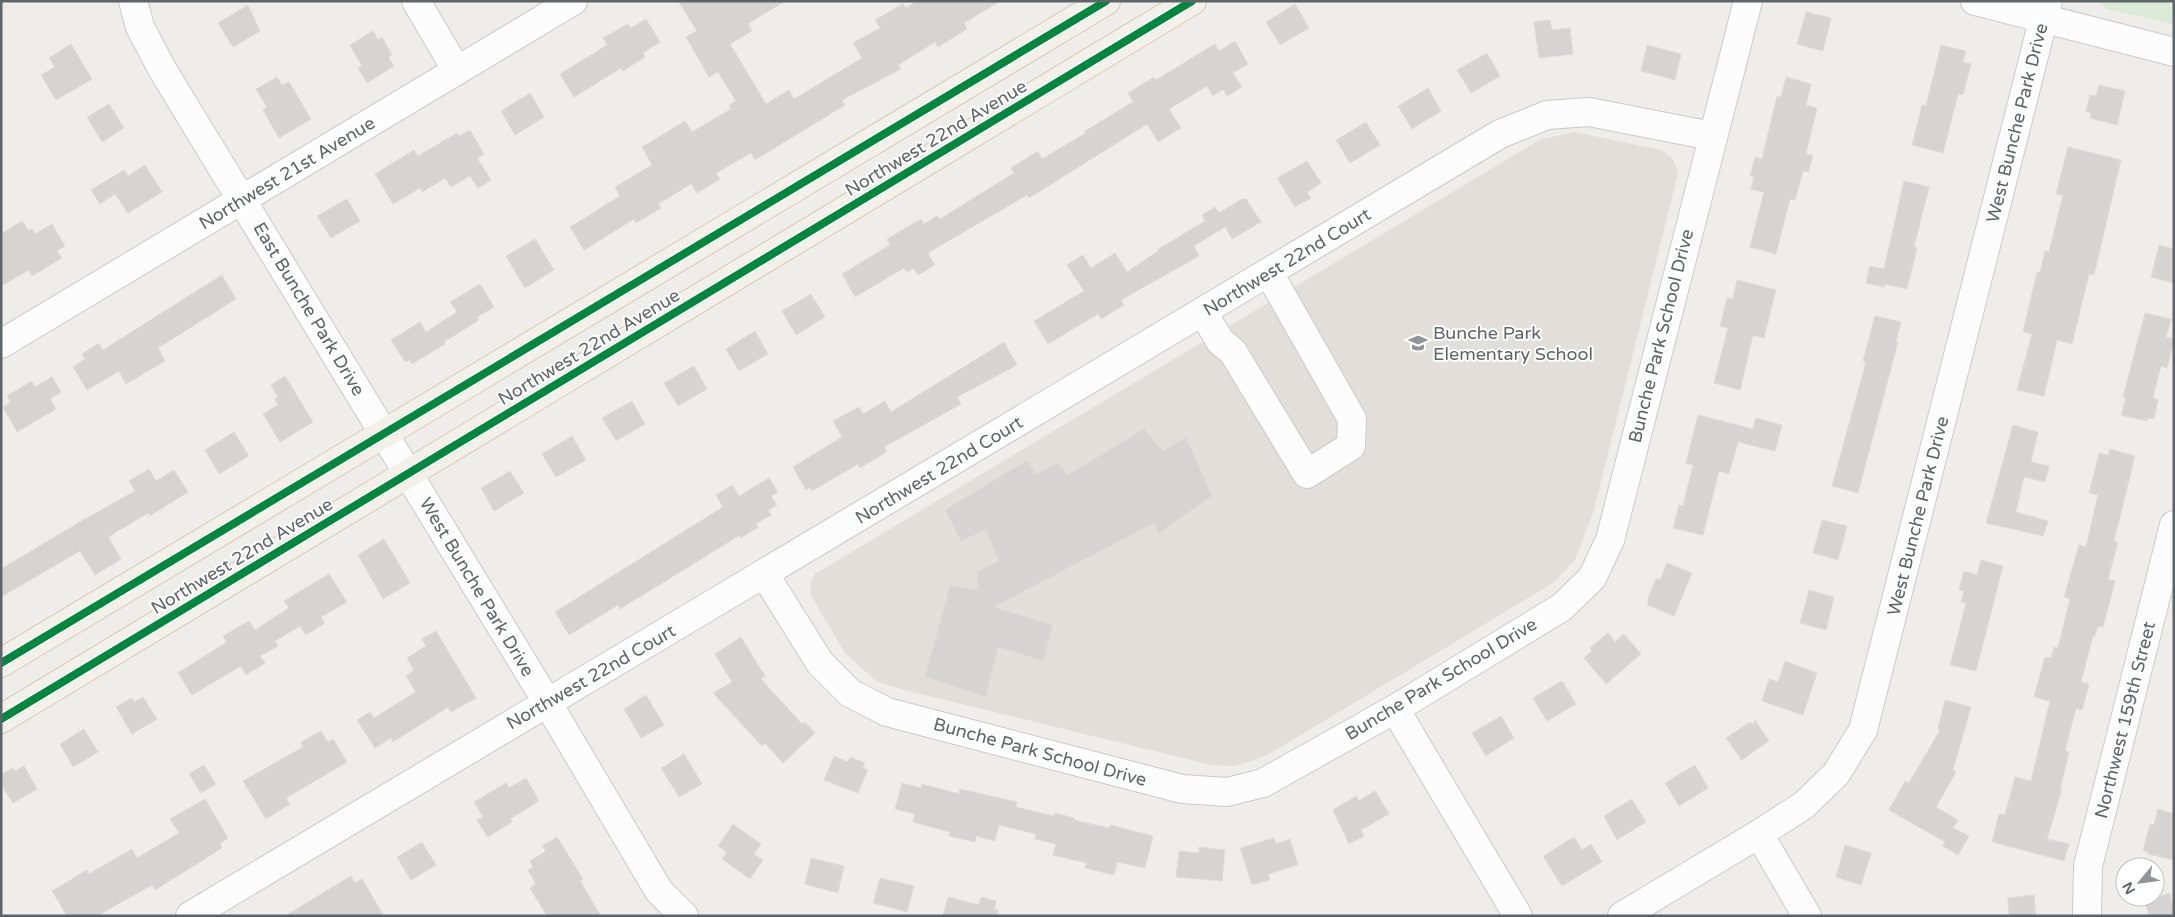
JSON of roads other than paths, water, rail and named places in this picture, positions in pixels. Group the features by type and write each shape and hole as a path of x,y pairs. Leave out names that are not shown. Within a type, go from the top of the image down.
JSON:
{"main road":[{"name":"Northwest 22nd Avenue","path":"1,663 1106,1"},
{"name":"Northwest 22nd Avenue","path":"1,719 1192,1"}],"street":[{"name":"East Bunche Park Drive","path":"133,1 140,27 162,69 384,433"},
{"path":"416,1 457,71"},
{"name":"Northwest 21st Avenue","path":"1,344 573,1"},
{"name":"Bunche Park School Drive","path":"765,574 820,663 850,693 857,697 887,712 1182,789 1227,792 1263,782 1394,709 1562,607 1592,578 1610,540 1748,1"},
{"path":"1975,1 2046,10 2174,52"},
{"name":"West Bunche Park Drive","path":"1622,916 1804,805 1836,774 1863,730 2046,10"},
{"name":"Northwest 22nd Court","path":"190,916 1500,134 1547,114 1589,112 1712,136"},
{"path":"1203,312 1220,341 1233,352 1307,474 1351,446 1352,419 1269,273"},
{"name":"West Bunche Park Drive","path":"384,433 659,891 684,916"},
{"name":"Northwest 159th Street","path":"2087,916 2088,866 2174,525"},
{"path":"1394,709 1518,916"},
{"path":"1759,834 1807,916"}],"place":[{"name":"Bunche Park Elementary School","path":"1418,343"}]}
